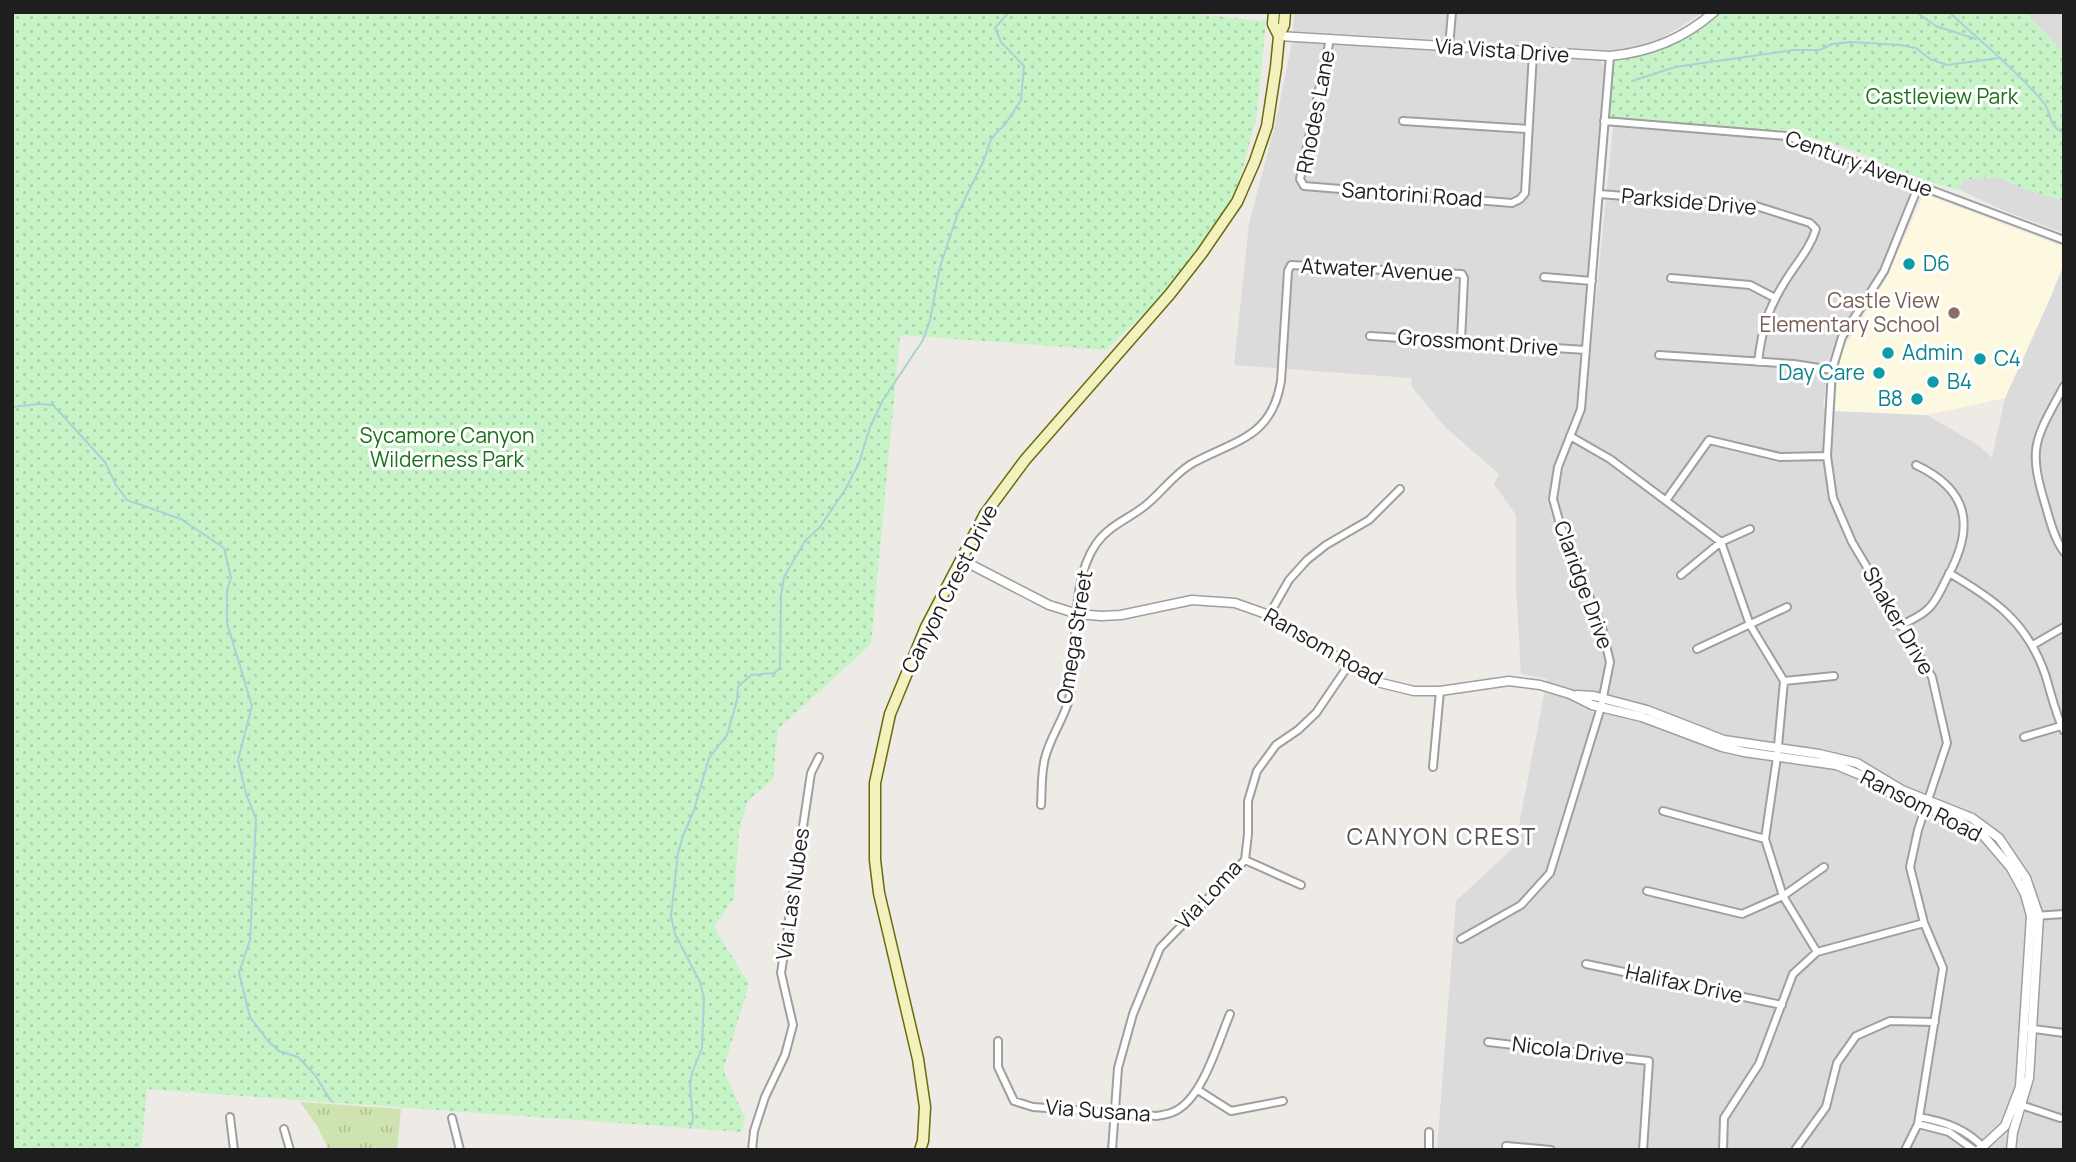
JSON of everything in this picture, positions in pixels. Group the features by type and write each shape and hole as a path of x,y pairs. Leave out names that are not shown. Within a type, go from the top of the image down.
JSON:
{"main road":[{"name":"Canyon Crest Drive","path":"1274,12 1273,24 1279,36"},
{"name":"Canyon Crest Drive","path":"923,1147 925,1107 918,1059 879,893 875,860 875,783 890,714 926,627 985,514 1025,460 1170,294 1237,202 1267,126 1279,36 1284,25 1285,12"}],"street":[{"path":"1449,47 1452,12"},
{"name":"Via Vista Drive","path":"1279,36 1610,56 1659,46 1686,34 1714,12"},
{"name":"Rhodes Lane","path":"1304,186 1300,179 1302,166 1318,104 1330,39"},
{"path":"1403,121 1528,129 1533,53"},
{"name":"Claridge Drive","path":"1461,939 1521,905 1550,873 1602,703 1610,662 1602,628 1560,524 1553,499 1558,467 1581,409 1610,56"},
{"name":"Century Avenue","path":"1604,121 1787,136 2064,240"},
{"name":"Santorini Road","path":"1304,186 1512,203 1525,193 1528,129"},
{"name":"Shaker Drive","path":"1905,1150 1918,1121 1943,968 1924,923 1910,867 1947,743 1932,677 1852,542 1833,498 1827,456 1832,370 1842,337 1884,271 1918,187"},
{"name":"Parkside Drive","path":"1599,194 1756,206 1810,223 1816,229 1811,246 1775,298"},
{"name":"Atwater Avenue","path":"1291,265 1463,275 1461,341"},
{"name":"Omega Street","path":"1041,805 1045,757 1070,693 1074,674 1073,643 1086,563 1103,535 1144,507 1189,466 1245,439 1269,413 1281,381 1288,271 1291,265"},
{"path":"1544,277 1592,281"},
{"path":"1671,278 1750,285 1775,298 1762,330 1758,362"},
{"name":"Grossmont Drive","path":"1370,336 1586,350"},
{"path":"1659,355 1832,370"},
{"path":"2064,386 2039,432 2034,455 2047,512 2064,552"},
{"path":"1570,436 1667,499 1721,542 1750,625 1784,681 1778,753 1765,839 1783,896 1817,952"},
{"path":"1667,499 1709,440 1780,457 1827,456"},
{"path":"1900,626 1928,609 1960,554 1963,537 1963,518 1950,487 1936,475 1916,465"},
{"path":"1269,615 1289,580 1307,560 1326,545 1368,520 1400,489"},
{"path":"1681,575 1721,542 1749,529"},
{"name":"Ransom Road","path":"962,560 1049,605 1078,614 1115,616 1200,600 1235,603 1269,615 1377,682 1414,691 1440,691 1509,681 1540,685 1570,694 1594,696 1602,703 1647,710 1724,740 1836,765 1863,776 1888,792 1928,805 1969,825 1993,844 2019,881 2035,916 2028,1028 2011,1150"},
{"path":"1949,573 1987,595 2003,608 2033,645 2063,729 2024,737"},
{"path":"1697,649 1787,607"},
{"path":"2033,645 2064,627"},
{"name":"Via Loma","path":"1112,1150 1118,1068 1133,1014 1160,948 1245,860 1248,801 1257,771 1276,745 1316,713 1348,666"},
{"path":"1784,681 1835,676"},
{"path":"1433,767 1440,691"},
{"name":"Via Las Nubes","path":"752,1150 757,1120 785,1055 793,1025 781,973 811,773 819,757"},
{"path":"1663,811 1765,839"},
{"path":"1245,860 1301,885"},
{"path":"1647,891 1742,914 1783,896 1824,867"},
{"path":"2035,916 2064,914"},
{"path":"1723,1150 1724,1118 1759,1064 1793,974 1817,952 1924,923"},
{"name":"Halifax Drive","path":"1586,964 1782,1005"},
{"name":"Via Susana","path":"998,1041 998,1067 1014,1101 1033,1107 1157,1116 1174,1112 1198,1090 1230,1014"},
{"path":"1795,1150 1826,1107 1836,1063 1856,1036 1890,1021 1935,1022"},
{"path":"2028,1028 2064,1033"},
{"name":"Nicola Drive","path":"1488,1042 1649,1061 1643,1150"},
{"path":"1198,1090 1231,1111 1283,1101"},
{"path":"2018,1104 2060,1118"},
{"name":"Ransom Road","path":"1980,1149 2002,1132 2018,1104"},
{"path":"230,1117 234,1150"},
{"path":"452,1118 460,1150"},
{"path":"1918,1121 1951,1124 1970,1134 1980,1149"},
{"path":"284,1129 290,1150"},
{"path":"1429,1132 1429,1150"},
{"path":"1506,1146 1551,1150"}],"shaded area":[{"path":"1294,12 1704,12 1660,39 1623,51 1293,31"},
{"path":"2025,12 2064,12 2064,54 2052,41"},
{"path":"1292,42 1600,61 1605,66 1578,390 1587,387 1613,127 1784,139 1911,189 1879,273 1840,330 1828,362 1823,408 1835,411 1927,415 1978,445 1992,458 2005,398 2064,264 2064,1150 1437,1150 1456,901 1515,846 1547,679 1521,674 1516,584 1516,515 1494,484 1499,474 1445,427 1412,387 1411,378 1234,365 1249,224 1276,121"},
{"path":"1998,177 2019,187 2064,201 2064,233 2007,212 1960,190 1962,180"},
{"name":"Castle View Elementary School","path":"1924,194 2064,247 2064,264 2049,301 2005,398 1927,415 1835,411 1838,368 1843,349 1886,279"}],"green space":[{"name":"Sycamore Canyon Wilderness Park","path":"12,12 1174,12 1266,21 1256,120 1234,199 1198,252 1156,302 1106,350 900,335 871,644 778,729 773,779 747,802 739,832 734,898 714,927 749,984 723,1070 745,1117 742,1132 147,1089 141,1150 12,1150"},
{"name":"Castleview Park","path":"1711,12 2025,12 2064,54 2064,201 2019,187 1998,177 1962,180 1960,190 1911,177 1858,152 1782,129 1755,133 1602,122 1606,57 1663,45"},
{"path":"300,1102 401,1109 397,1150 329,1150 317,1126"}],"waterway":[{"path":"690,1128 693,1120 690,1086 702,1048 704,998 700,982 675,934 671,916 678,853 709,758 727,735 738,687 751,675 775,673 780,667 781,595 784,577 805,541 820,527 845,490 859,463 870,427 883,400 923,340 930,320 940,267 958,213 984,160 991,139 1006,123 1021,100 1024,66 1001,42 995,28 1009,12"},
{"path":"1916,12 1936,26 1976,39"},
{"path":"1949,12 2033,91 2044,103 2055,127 2064,132"},
{"path":"1632,81 1675,67 1794,50 1820,50 1832,44 1852,42 1916,48 1930,59 1947,65 1999,58"},
{"path":"12,407 53,405 105,462 127,500 181,519 224,548 231,578 227,590 227,623 252,706 238,760 246,794 256,819 250,940 239,973 250,1017 279,1051 298,1057 315,1075 331,1101"}],"place":[{"name":"D6","path":"1909,264"},
{"name":"Castle View Elementary School","path":"1954,313"},
{"name":"Admin","path":"1888,353"},
{"name":"C4","path":"1980,359"},
{"name":"Day Care","path":"1879,373"},
{"name":"B4","path":"1933,382"},
{"name":"B8","path":"1917,399"}],"district":[{"name":"CANYON CREST","path":"1442,837"}]}
